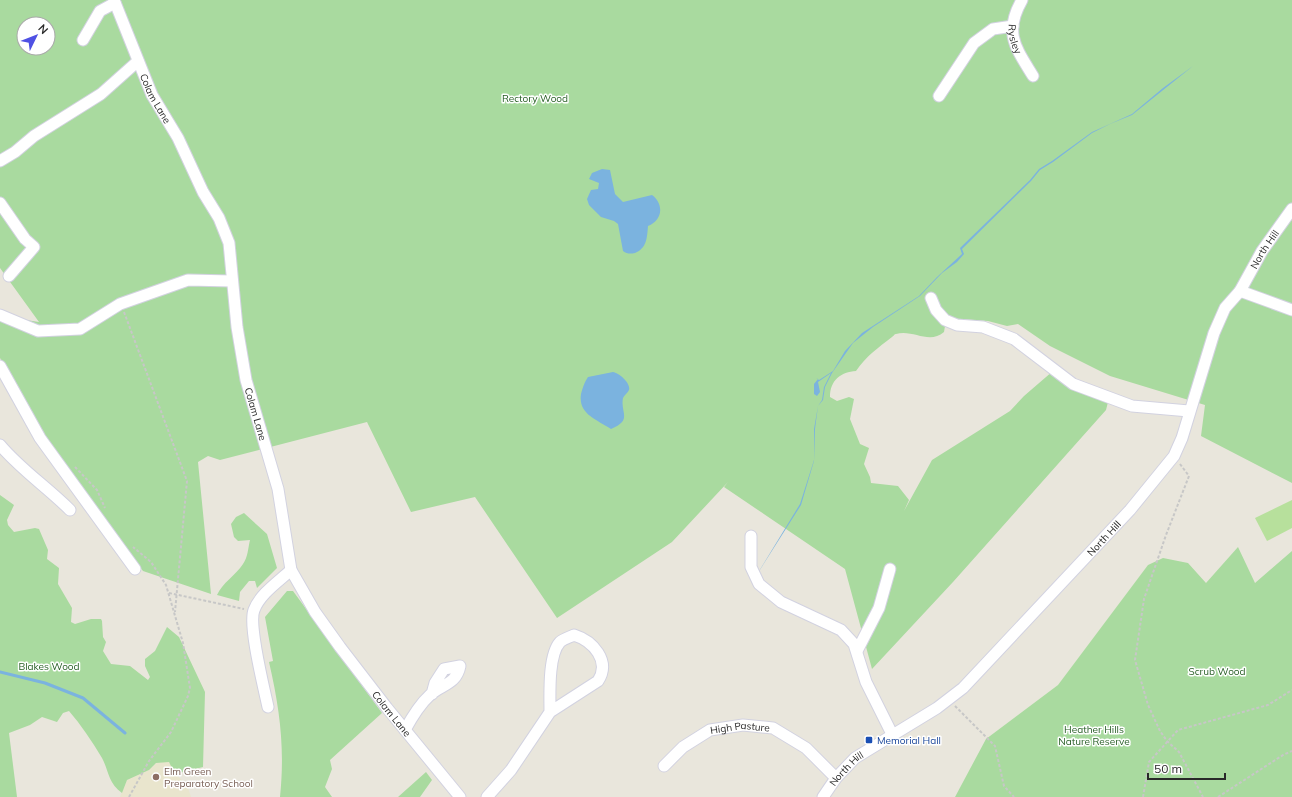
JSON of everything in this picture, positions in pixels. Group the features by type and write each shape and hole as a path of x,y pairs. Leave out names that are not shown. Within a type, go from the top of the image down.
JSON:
{"street":[{"name":"Rysley","path":"1022,0 1017,9 1013,26 1014,44 1034,76"},
{"path":"83,40 100,11 114,2"},
{"name":"Colam Lane","path":"114,2 152,95 178,138 203,192 219,218 229,243 237,327 246,380 278,489 291,570 315,612 340,647 460,797"},
{"path":"939,96 966,52 974,43 994,29 1013,26"},
{"path":"0,161 15,152 34,136 101,94 138,60"},
{"path":"0,204 25,239 34,247 9,276"},
{"name":"North Hill","path":"823,797 836,778 855,758 892,734 937,708 963,688 1179,460 1182,438 1189,411 1214,333 1225,308 1240,291 1262,251 1292,209"},
{"path":"0,315 38,331 80,329 120,304 188,280 232,281"},
{"path":"1240,291 1292,310"},
{"path":"931,298 936,310 946,320 957,326 983,327 1014,339 1073,384 1132,406 1189,411"},
{"path":"0,366 40,438 135,569"},
{"path":"0,445 14,462 53,493 70,510"},
{"path":"751,536 751,567 759,584 781,602 841,630 854,644 866,682 892,734"},
{"path":"857,651 879,608 890,569"},
{"path":"268,707 254,631 253,611 259,600 291,570"},
{"path":"487,797 512,770 550,712 598,681 602,676 602,664 598,649 584,638 574,635 560,642 551,671 550,712"},
{"path":"405,730 412,716 432,694"},
{"name":"High Pasture","path":"664,766 683,747 710,730 743,725 773,728 806,748 836,778"}],"path":[{"path":"120,304 187,481 175,614"},
{"path":"1176,468 1179,460"},
{"path":"1179,460 1189,476 1166,534 1144,600 1135,660 1148,705 1160,731 1167,741 1179,752 1202,797"},
{"path":"70,462 97,490 108,515"},
{"path":"129,797 149,761 171,732 188,696 190,688 183,643 168,592 151,562 131,546"},
{"path":"168,592 253,611"},
{"path":"1143,797 1149,762 1178,730 1268,705 1292,690"},
{"path":"958,700 953,704 995,746 1004,786 1014,797"},
{"path":"1218,797 1282,755 1292,751"}],"shaded area":[{"name":"Elm Green Preparatory School","path":"169,761 175,774 187,785 191,797 120,797 127,780 149,770 156,763"}],"green space":[{"name":"Rectory Wood","path":"0,0 1292,0 1292,483 1201,436 1205,405 1110,376 1050,346 1018,324 1007,326 988,321 948,318 946,320 944,332 938,336 927,337 909,333 895,334 868,357 856,371 846,373 837,378 832,386 830,397 837,401 849,397 854,399 850,419 860,444 869,448 864,464 871,483 898,486 909,500 904,511 932,460 1010,411 1024,396 1053,371 1109,398 1106,410 953,582 872,669 845,569 724,487 728,482 672,542 557,618 475,497 411,512 367,422 220,460 208,456 198,462 211,594 143,571 56,454 0,358 0,316 39,322 0,268"},
{"name":"Blakes Wood","path":"0,495 14,505 7,520 8,525 14,532 35,528 39,529 48,550 47,559 59,568 58,584 72,608 71,622 75,624 91,619 101,619 103,637 106,642 103,651 111,664 130,666 148,680 150,677 145,666 145,659 155,651 167,627 179,637 205,692 203,767 175,774 169,762 156,763 149,770 127,780 122,793 111,781 102,758 69,711 63,713 57,722 42,717 30,725 9,733 17,797 0,797"},
{"path":"1292,500 1292,528 1267,541 1255,518"},
{"path":"244,513 267,534 277,568 257,588 255,581 249,581 240,592 239,601 217,595 222,587 243,564 248,552 250,540 238,541 234,537 231,524 236,517"},
{"path":"1238,547 1255,583 1292,551 1292,797 955,797 986,739 1058,685 1148,565 1163,558 1188,563 1206,583"},
{"path":"287,591 293,591 382,713 330,760 332,769 325,787 332,797 280,797 282,745 279,713 269,662 273,661 265,617"},
{"path":"426,772 432,780 420,797 398,797"}],"water":[{"path":"1193,66 1132,115 1092,133 1040,170 1031,181 962,249 964,254 957,262 942,273 920,296 873,327 853,343 832,373 825,387 823,400 818,406 822,400 824,387 831,373 818,382 820,392 817,396 814,394 814,384 818,379 819,380 833,371 845,351 862,333 919,296 937,277 962,254 960,248 1030,180 1039,169 1092,132 1132,114 1163,88"},
{"path":"602,169 610,170 615,194 623,202 652,195 659,203 659,216 657,220 648,226 647,238 644,245 635,253 629,254 623,251 618,224 614,221 601,217 589,205 587,199 591,190 598,189 599,183 589,179 592,173"},
{"path":"613,372 624,379 628,384 629,390 623,398 624,419 618,426 611,429 594,419 585,411 582,406 581,394 588,377"},
{"path":"818,406 815,429 814,461 801,505 756,576 800,504 814,460 814,429"}],"waterway":[{"path":"0,672 45,683 83,698 125,733"}],"place":[{"name":"Memorial Hall","path":"869,740"},
{"name":"Elm Green Preparatory School","path":"156,777"}],"park label":[{"name":"Scrub Wood","path":"1217,671"},
{"name":"Heather Hills Nature Reserve","path":"1094,734"}]}
